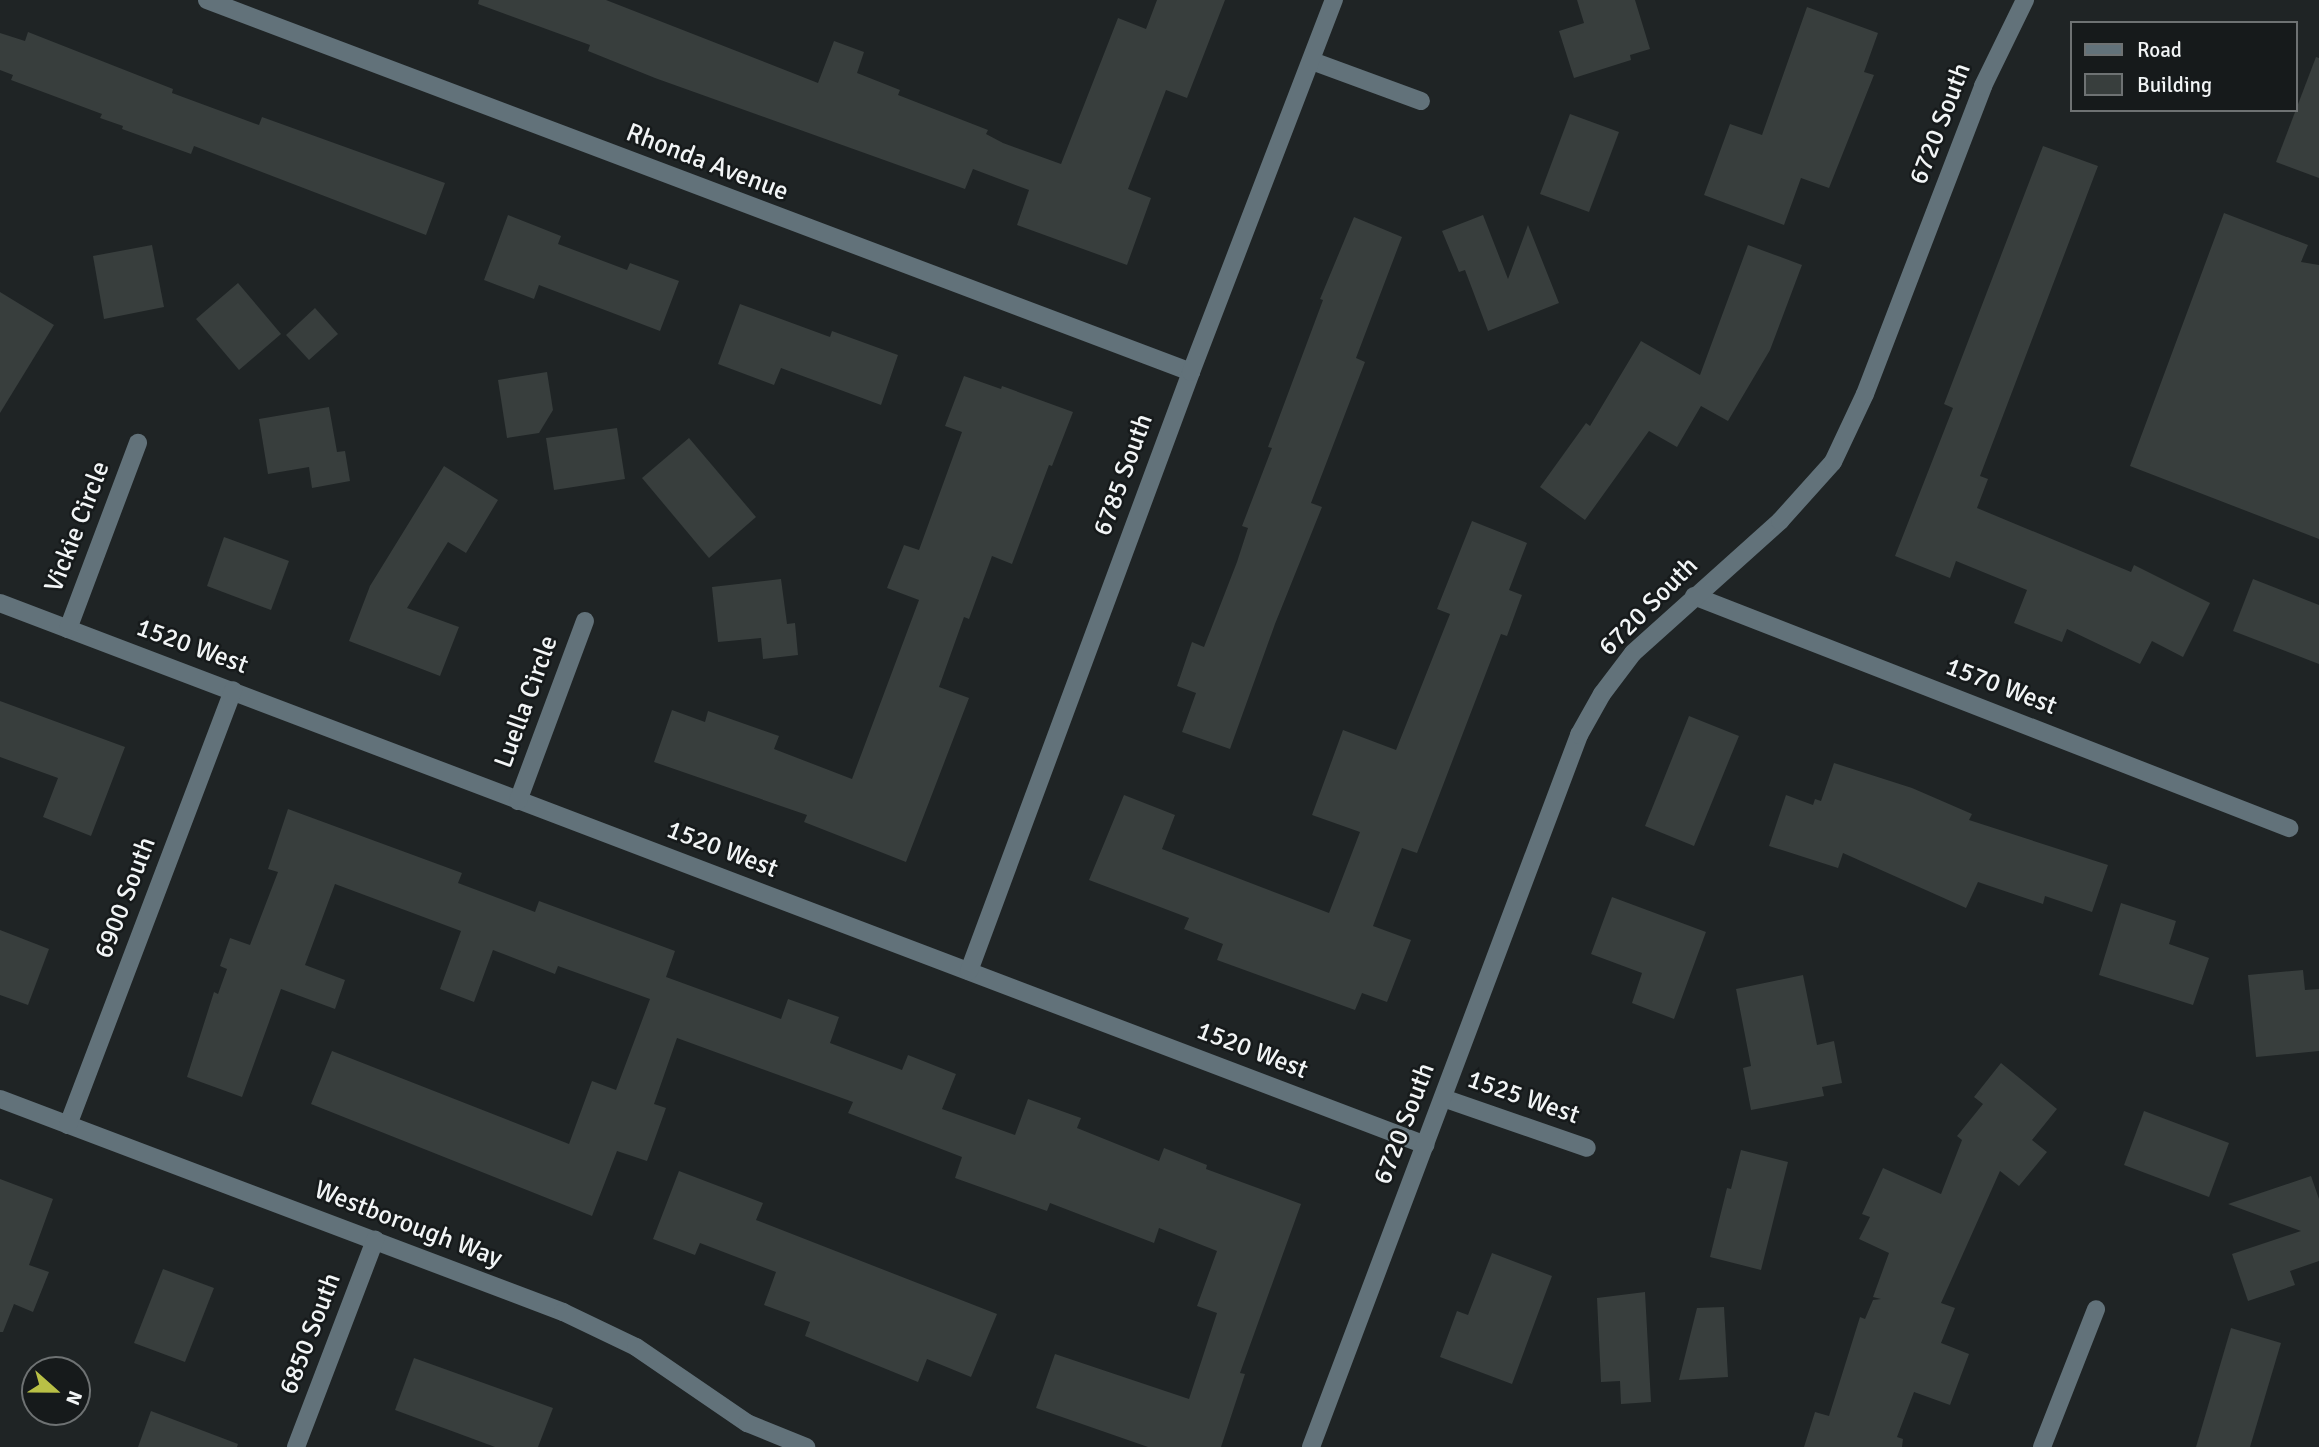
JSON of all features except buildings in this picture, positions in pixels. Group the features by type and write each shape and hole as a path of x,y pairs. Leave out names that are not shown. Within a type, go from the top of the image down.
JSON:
{"street":[{"name":"Rhonda Avenue","path":"206,0 1191,372"},
{"name":"6785 South","path":"969,971 1191,372 1334,0"},
{"name":"6720 South","path":"1311,1447 1578,735 1602,694 1633,653 1780,521 1833,462 1866,394 1983,86 2025,0"},
{"path":"1312,61 1421,101"},
{"name":"Vickie Circle","path":"68,629 138,443"},
{"name":"1570 West","path":"1694,596 2289,828"},
{"name":"1520 West","path":"0,603 1425,1145"},
{"name":"Luella Circle","path":"518,801 585,621"},
{"name":"6900 South","path":"68,1125 233,690"},
{"name":"1525 West","path":"1443,1098 1587,1148"},
{"name":"Westborough Way","path":"0,1099 563,1312 663,1363 776,1442 806,1447"},
{"name":"6850 South","path":"296,1447 375,1240"},
{"path":"2042,1447 2096,1309"}]}
